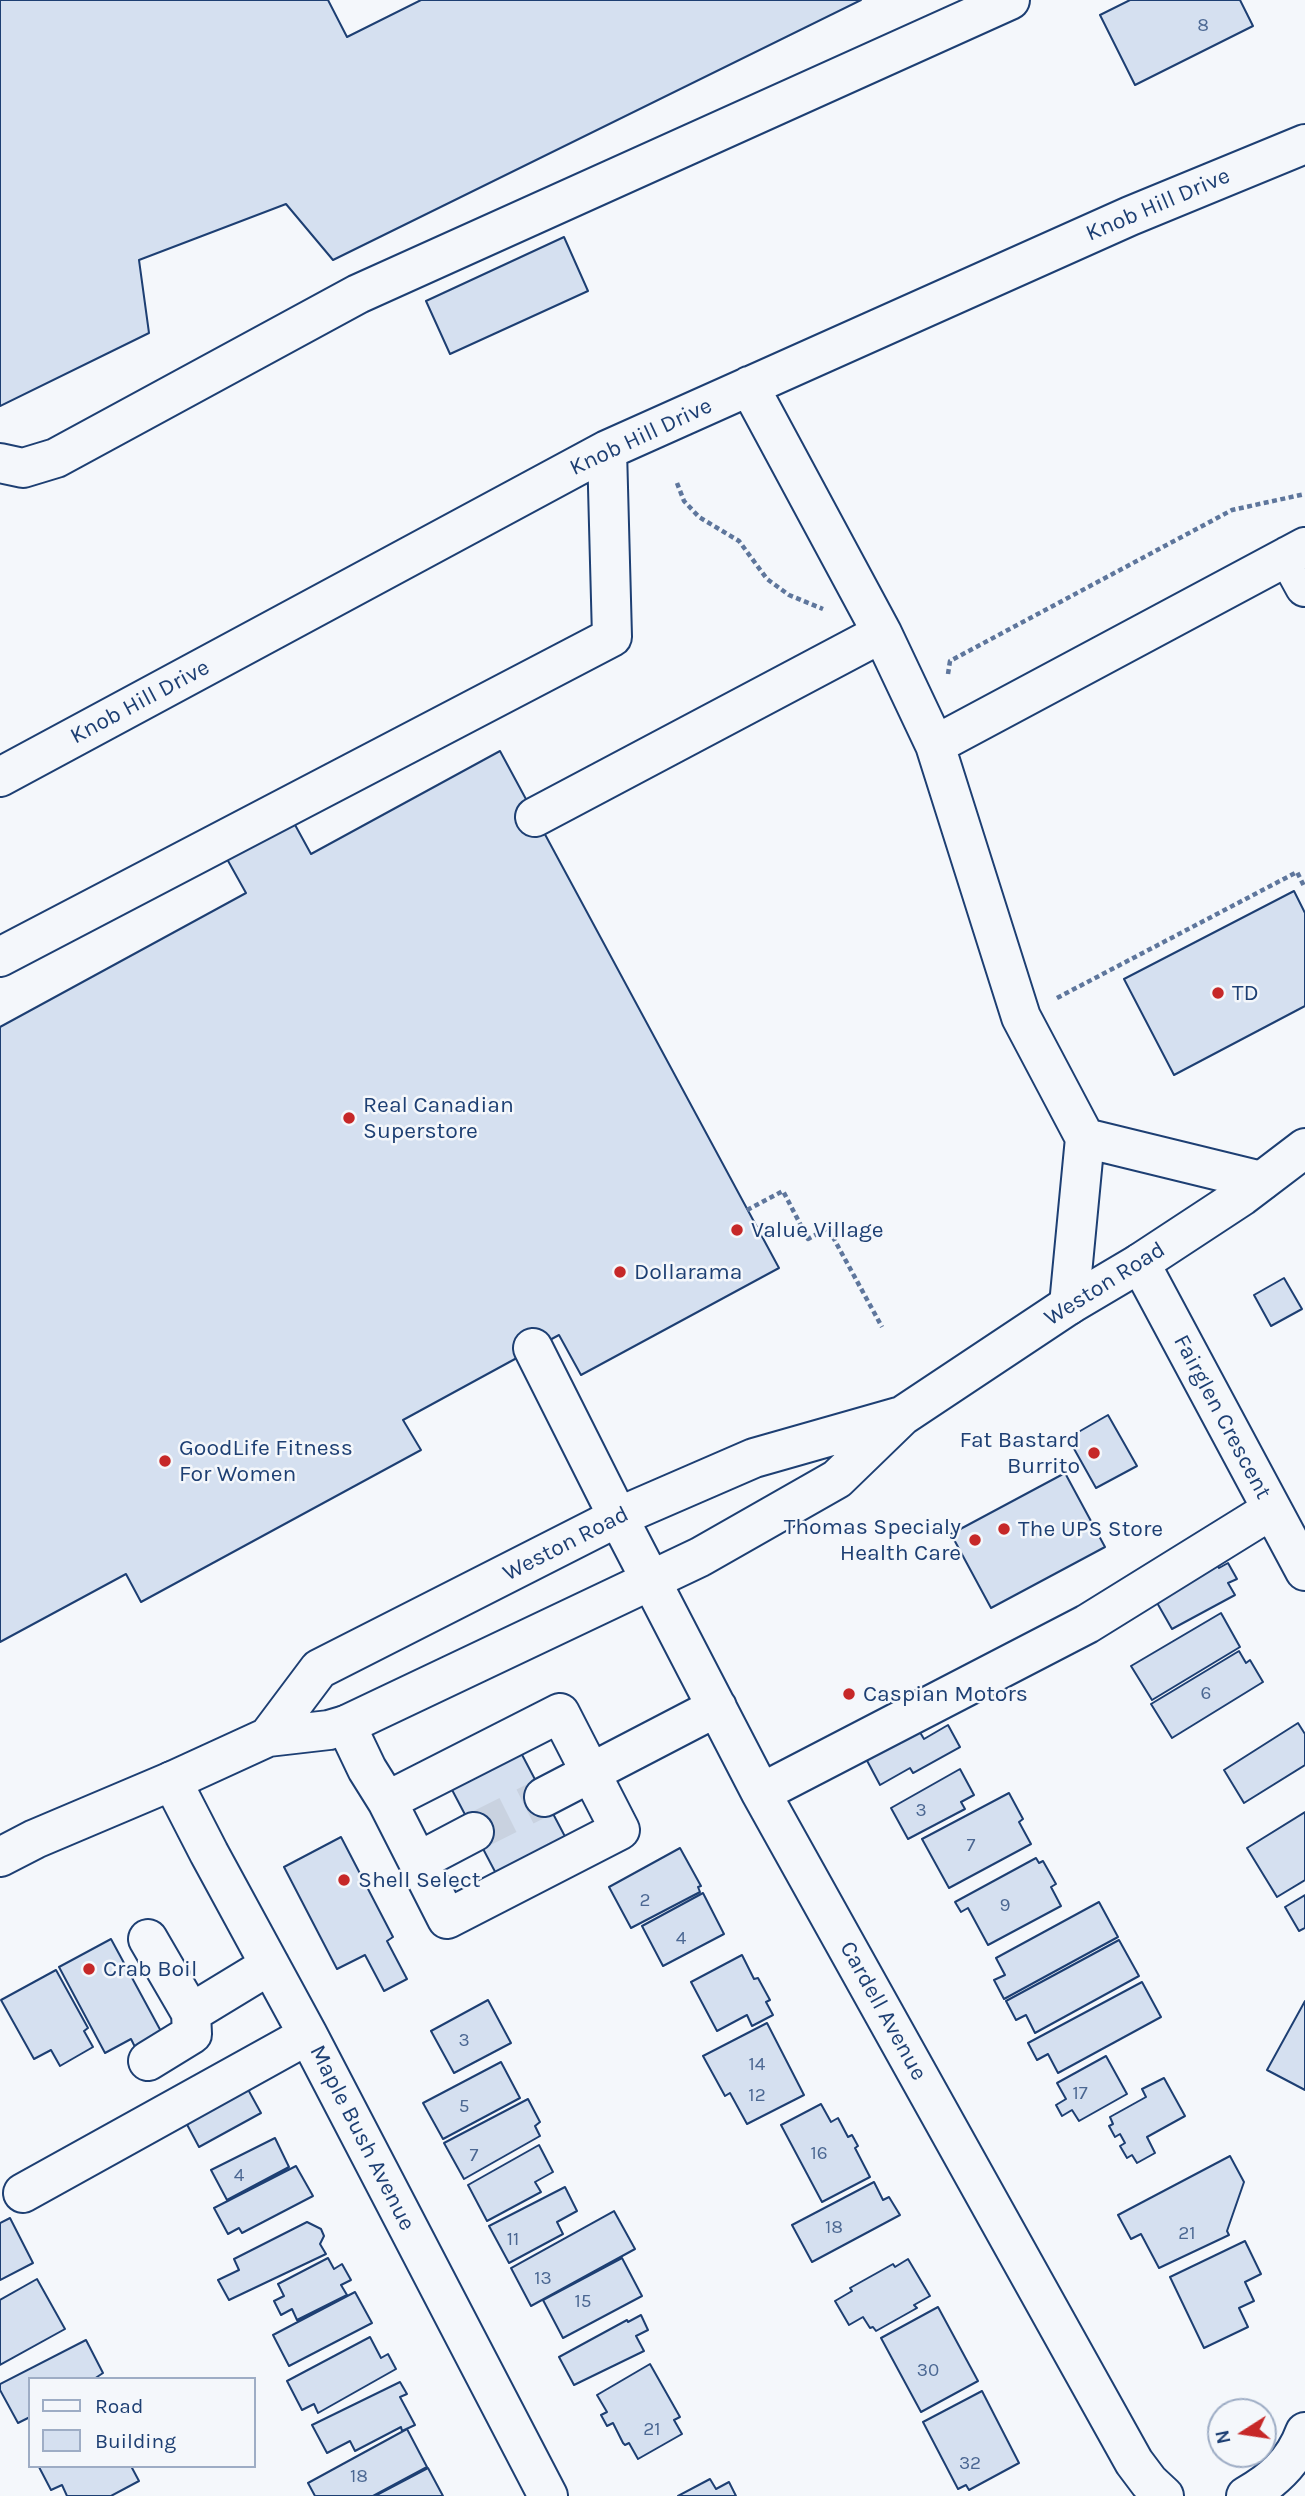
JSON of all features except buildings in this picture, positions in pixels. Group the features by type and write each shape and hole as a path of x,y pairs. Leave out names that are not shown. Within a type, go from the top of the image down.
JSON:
{"street":[{"path":"0,463 23,468 55,458 358,294 1010,0"},
{"name":"Knob Hill Drive","path":"0,777 607,450 1130,216 1305,144"},
{"path":"749,386 882,633 935,745 1021,1017 1085,1138 1069,1305"},
{"path":"0,957 612,637 607,450"},
{"path":"935,745 1299,563"},
{"path":"535,817 882,633"},
{"path":"1085,1138 1261,1181"},
{"name":"Weston Road","path":"0,1857 35,1839 268,1737 329,1730 346,1725 700,1557 838,1479 902,1416 1069,1305 1140,1263 1305,1148"},
{"name":"Fairglen Crescent","path":"1140,1263 1305,1572"},
{"name":"Cardell Avenue","path":"533,1348 761,1793 1134,2462 1164,2496"},
{"name":"Weston Road","path":"268,1737 319,1669 618,1517 754,1458 902,1416"},
{"path":"761,1793 1087,1624 1271,1510"},
{"path":"544,1797 717,1707"},
{"path":"346,1725 447,1919 620,1830 560,1713 387,1801"},
{"name":"Maple Bush Avenue","path":"172,1781 309,2035 548,2496"},
{"path":"419,1861 474,1832"},
{"path":"148,1939 191,2013 191,2034 148,2061"},
{"path":"191,2013 270,1965"},
{"path":"23,2193 309,2035"},
{"path":"1258,2489 1286,2466 1305,2432"}],"path":[{"path":"677,483 684,500 699,517 739,541 767,579 789,595 824,610"},
{"path":"969,727 947,672 950,661 1232,510 1305,494"},
{"path":"1051,1001 1297,872 1305,888"},
{"path":"747,1210 783,1191 808,1239 828,1228 882,1327"}],"tunnel":[{"path":"474,1832 544,1797"}],"place":[{"name":"TD","path":"1218,993"},
{"name":"Real Canadian Superstore","path":"349,1118"},
{"name":"Value Village","path":"737,1230"},
{"name":"Dollarama","path":"620,1272"},
{"name":"Fat Bastard Burrito","path":"1094,1453"},
{"name":"GoodLife Fitness For Women","path":"165,1461"},
{"name":"The UPS Store","path":"1004,1529"},
{"name":"Thomas Specialy Health Care","path":"975,1540"},
{"name":"Caspian Motors","path":"849,1694"},
{"name":"Shell Select","path":"344,1880"},
{"name":"Crab Boil","path":"89,1969"}]}
